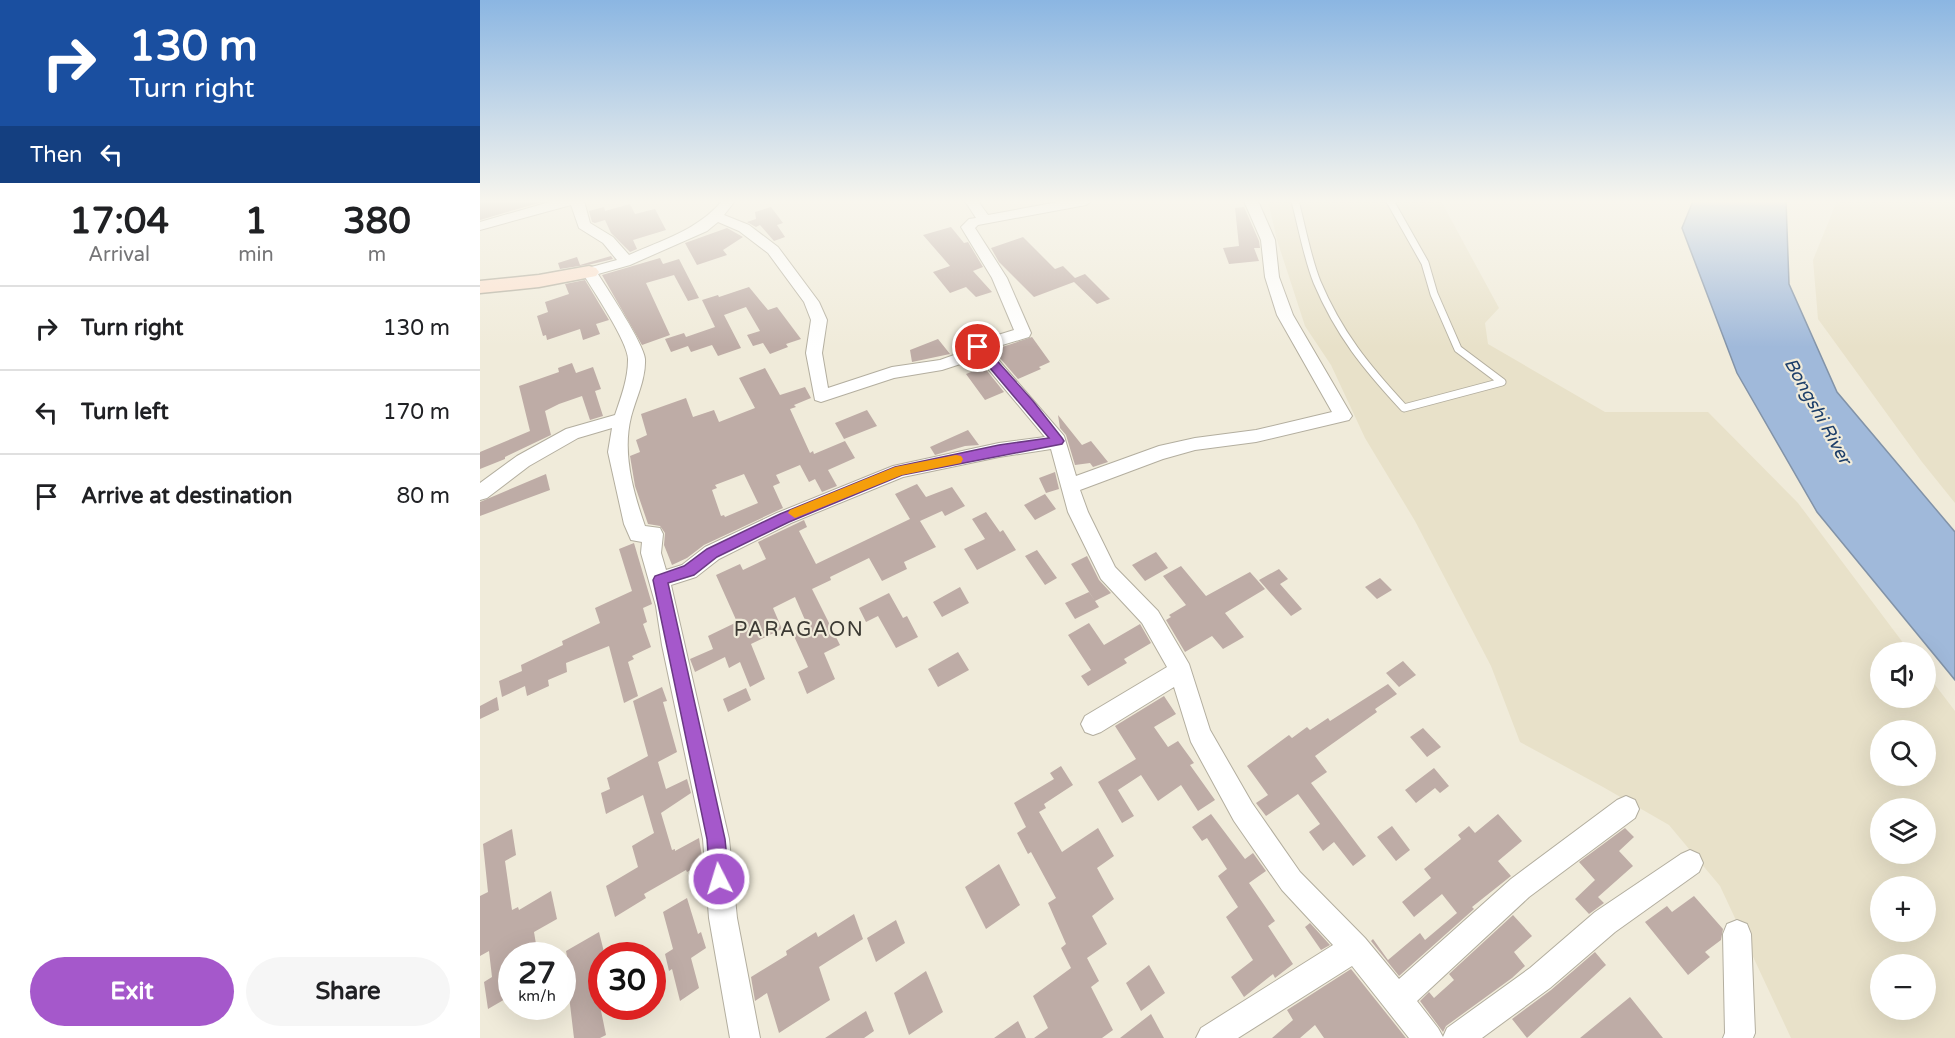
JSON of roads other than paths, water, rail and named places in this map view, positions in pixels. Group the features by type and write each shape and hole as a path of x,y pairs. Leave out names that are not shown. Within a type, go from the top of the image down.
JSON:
{"street":[{"path":"619,249 625,262"},
{"path":"480,287 539,281 589,272 625,262 653,249"},
{"path":"772,249 812,302 819,320 814,353 821,396 892,372 929,369 982,351"},
{"path":"982,249 999,275 1013,304 1023,333 978,347 1029,404 1058,441 1078,512 1108,573 1150,617 1181,671 1199,734 1243,812 1291,881 1355,948 1428,1038"},
{"path":"1069,486 1177,449 1257,436 1343,416 1285,315 1272,277 1269,249"},
{"path":"589,272 618,319 637,357 634,383 622,419 617,452 620,472 638,534 654,534 651,553 660,580 716,839 723,918 745,1038"},
{"path":"480,493 523,460 572,433 622,419"},
{"path":"660,580 689,571 712,553 784,518 900,471 999,450 1058,441"},
{"path":"1093,724 1181,671"},
{"path":"1397,1000 1520,888 1626,809"},
{"path":"1457,1038 1540,978 1605,922 1690,862"},
{"path":"1737,934 1740,1033 1738,1038"},
{"path":"1211,1038 1355,948"}],"lane":[{"path":"1308,249 1316,280 1336,323 1361,361 1404,408 1502,382 1458,349 1434,294 1425,263 1417,249"}],"water":[{"name":"Bongshi River","path":"1690,249 1788,249 1789,284 1837,392 1955,532 1955,680 1936,657 1936,642 1924,642 1817,512 1737,373"}],"district":[{"name":"PARAGAON","path":"799,630"}]}
